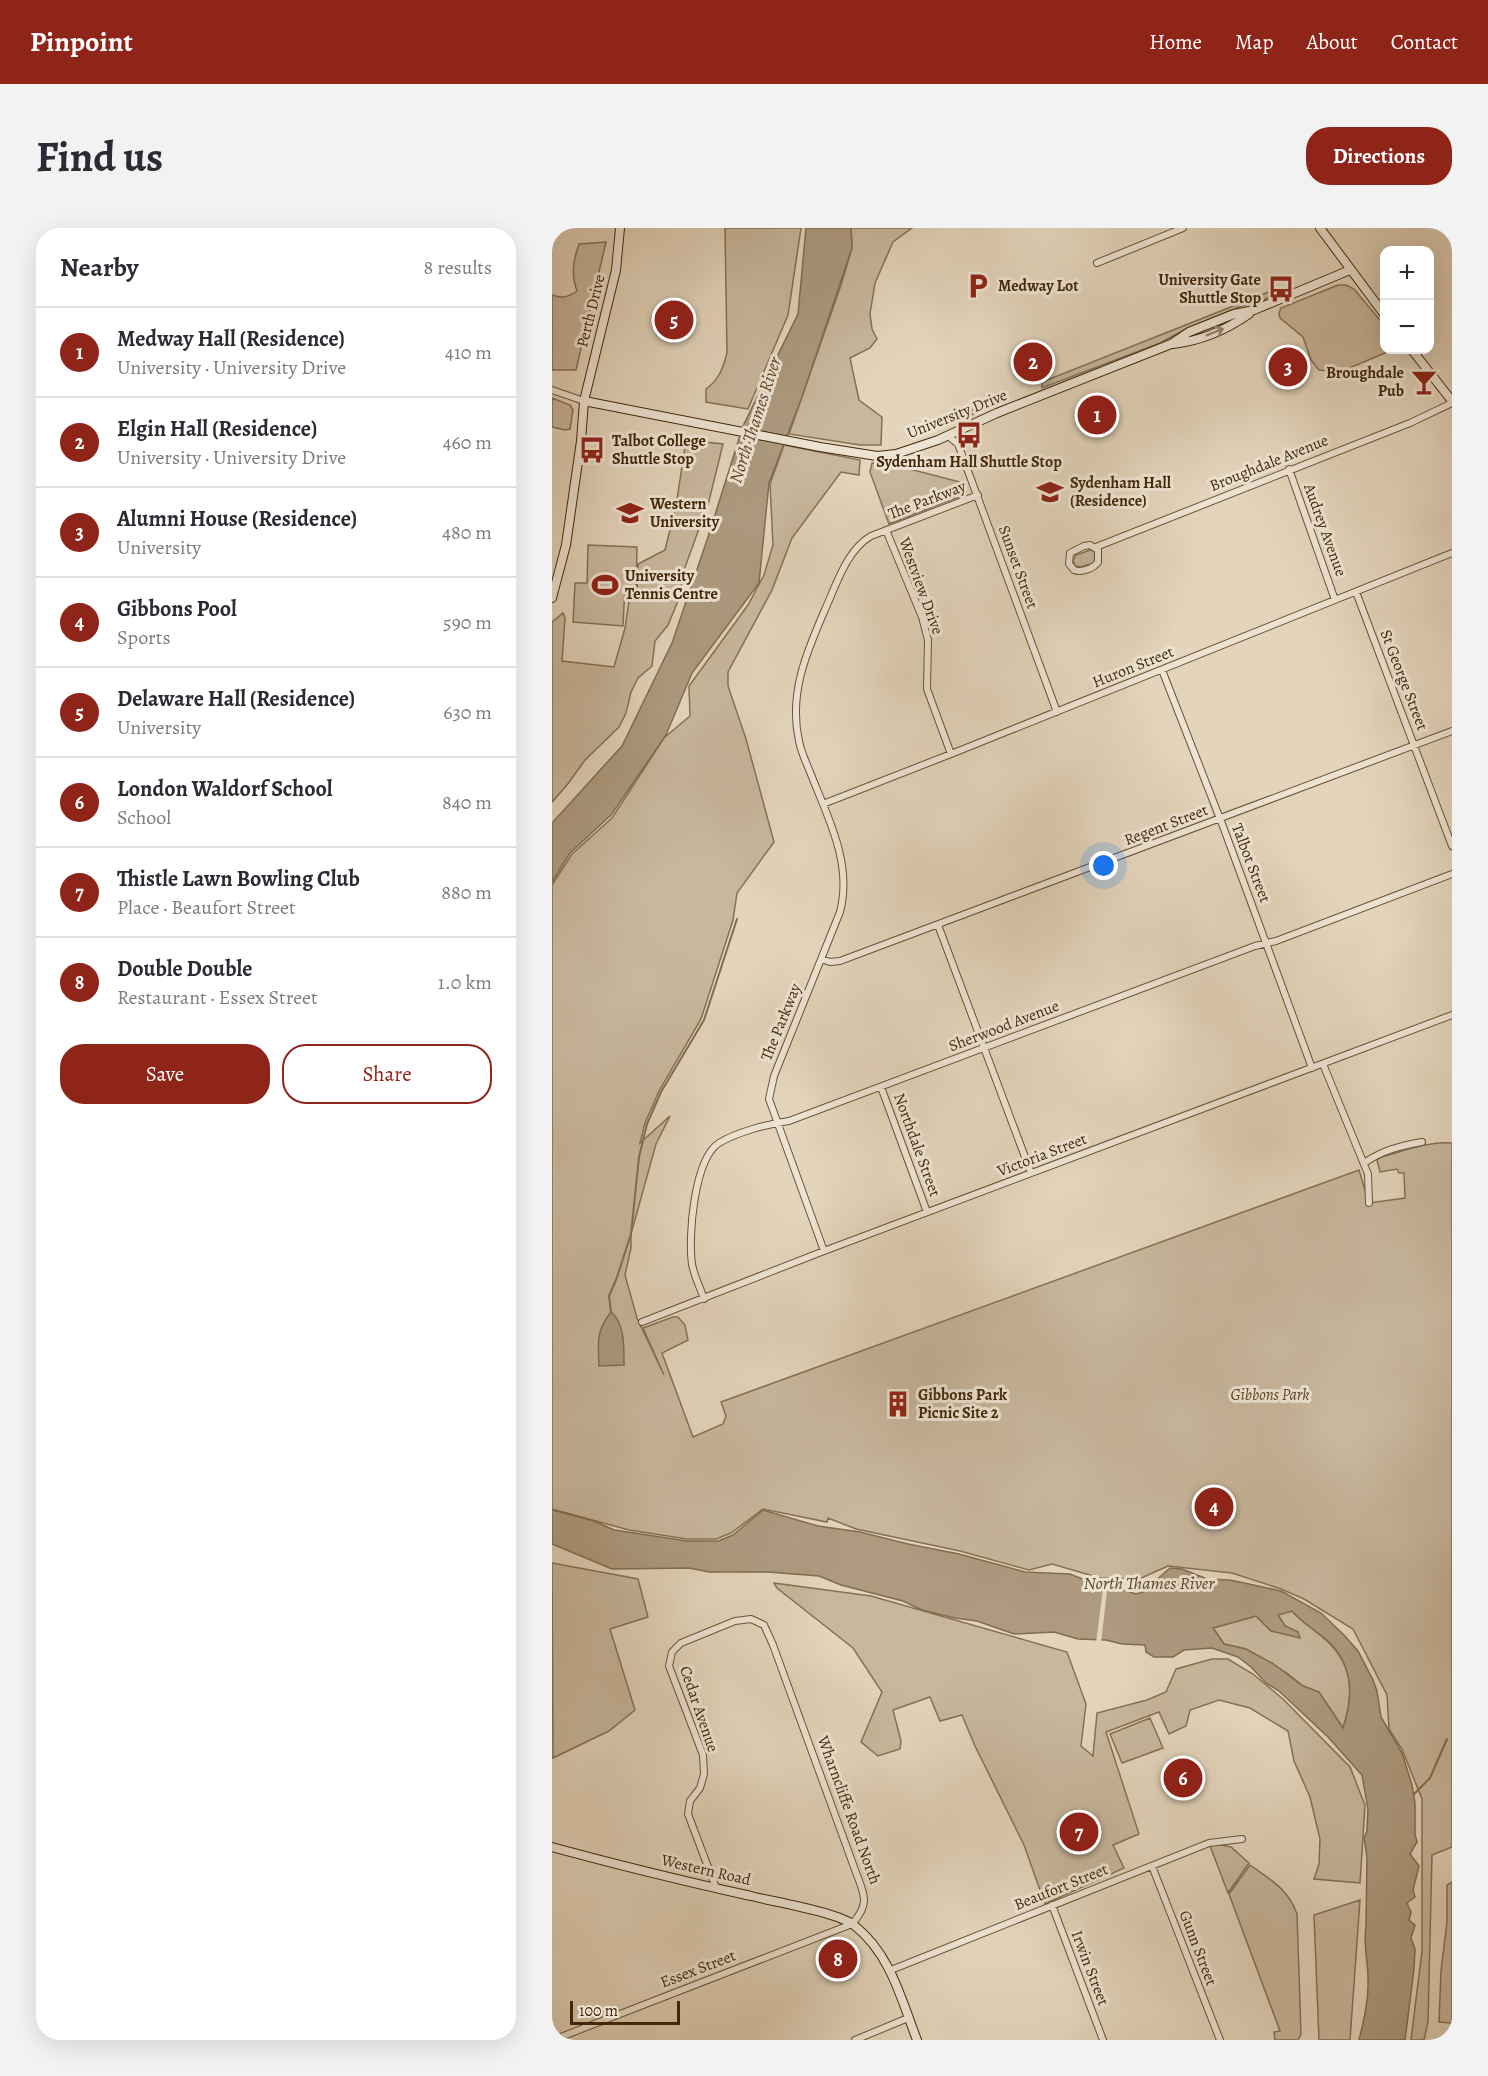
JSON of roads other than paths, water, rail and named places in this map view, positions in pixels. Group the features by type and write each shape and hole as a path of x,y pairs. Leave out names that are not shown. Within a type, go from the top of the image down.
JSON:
{"street":[{"name":"Perth Drive","path":"552,598 566,545 581,441 584,401 616,270 620,228"},
{"path":"1097,263 1183,228"},
{"path":"1320,228 1380,309"},
{"name":"University Drive","path":"584,401 808,445 877,456 896,454 948,436 998,413 1171,344 1191,342 1224,329 1254,310 1350,270"},
{"path":"1415,354 1452,400"},
{"path":"552,390 584,401"},
{"name":"Broughdale Avenue","path":"1096,547 1100,553 1097,564 1079,572 1071,567 1068,560 1070,553 1084,546 1096,547 1410,423 1452,400"},
{"name":"Sunset Street","path":"948,436 958,444 1057,712"},
{"name":"Audrey Avenue","path":"1289,469 1335,600"},
{"name":"The Parkway","path":"824,1251 770,1104 770,1088 840,912 845,877 841,856 799,743 796,698 800,674 828,601 851,557 863,540 978,495"},
{"name":"Westview Drive","path":"886,530 925,629 928,640 927,689 951,754"},
{"name":"Huron Street","path":"822,803 1057,712 1452,553"},
{"name":"St George Street","path":"1356,592 1452,846"},
{"name":"Talbot Street","path":"1162,670 1220,818 1312,1068"},
{"name":"Regent Street","path":"822,959 830,962 840,961 938,926 1452,731"},
{"name":"Sherwood Avenue","path":"704,1299 693,1269 690,1231 702,1165 711,1150 719,1143 764,1125 789,1121 1452,874"},
{"path":"938,926 1031,1173"},
{"name":"Victoria Street","path":"642,1322 824,1251 1452,1015"},
{"path":"1323,1064 1370,1181 1369,1203"},
{"name":"Northdale Street","path":"881,1087 927,1212"},
{"path":"1364,1163 1379,1152 1422,1142"},
{"name":"Cedar Avenue","path":"716,1888 688,1815 690,1801 700,1788 704,1774 703,1755 669,1666 672,1652 681,1642 735,1622 751,1619"},
{"name":"Wharncliffe Road North","path":"751,1619 764,1625 773,1645 854,1867 864,1898 864,1911 852,1924"},
{"name":"Beaufort Street","path":"891,1970 1209,1843 1242,1839"},
{"name":"Western Road","path":"552,1847 819,1913 852,1924"},
{"name":"Gunn Street","path":"1152,1866 1220,2040"},
{"name":"Irwin Street","path":"1052,1905 1103,2040"},
{"path":"852,1924 870,1941 891,1970 917,2040"},
{"name":"Essex Street","path":"553,2040 852,1924"},
{"path":"855,2040 909,2018"}],"water":[{"name":"North Thames River","path":"806,228 851,228 852,248 802,397 769,483 759,583 692,673 666,735 611,815 570,853 552,882 552,823 622,746 672,643 743,426 798,314"},
{"path":"611,1312 621,1329 624,1365 599,1366 600,1331"},
{"path":"1212,1487 1228,1492 1219,1518 1203,1514"},
{"path":"552,1510 594,1521 614,1530 687,1541 718,1541 733,1535 763,1510 818,1526 860,1532 959,1554 1025,1572 1070,1574 1095,1584 1111,1585 1136,1594 1143,1592 1170,1568 1182,1569 1207,1579 1230,1580 1281,1591 1321,1613 1358,1651 1377,1691 1381,1717 1402,1753 1412,1785 1417,1842 1410,1854 1419,1866 1413,1890 1415,1897 1407,1903 1411,1912 1409,1920 1415,1925 1411,1938 1415,1949 1405,2040 1359,2040 1366,2010 1368,1987 1365,1939 1367,1857 1364,1838 1367,1831 1368,1809 1362,1775 1328,1737 1279,1691 1266,1683 1238,1657 1212,1648 1184,1650 1173,1657 1154,1657 1146,1652 1145,1645 1078,1639 1054,1632 1014,1634 977,1621 922,1610 903,1601 841,1585 819,1576 768,1572 709,1572 689,1568 612,1569 552,1544","holes":["1292,1611 1331,1644 1344,1663 1348,1674 1350,1695 1343,1728 1319,1692 1303,1686 1272,1663 1246,1649 1224,1644 1213,1628 1256,1616 1271,1631 1300,1638 1298,1632 1285,1626 1278,1615"]}],"waterway":[{"path":"611,1312 609,1296 631,1234 639,1157 647,1124 661,1092 704,1020 737,919"},
{"path":"1414,1794 1430,1778 1447,1739"}],"place":[{"name":"Medway Lot","path":"978,286"},
{"name":"University Gate Shuttle Stop","path":"1281,289"},
{"name":"Delaware Hall (Residence)","path":"674,320"},
{"name":"Elgin Hall (Residence)","path":"1033,362"},
{"name":"Alumni House (Residence)","path":"1288,367"},
{"name":"Broughdale Pub","path":"1424,382"},
{"name":"Medway Hall (Residence)","path":"1097,415"},
{"name":"Sydenham Hall Shuttle Stop","path":"969,435"},
{"name":"Talbot College Shuttle Stop","path":"592,450"},
{"name":"Sydenham Hall (Residence)","path":"1050,492"},
{"name":"Western University","path":"630,513"},
{"name":"University Tennis Centre","path":"605,585"},
{"name":"Gibbons Park Picnic Site 2","path":"898,1404"},
{"name":"Gibbons Pool","path":"1214,1507"},
{"name":"London Waldorf School","path":"1183,1778"},
{"name":"Thistle Lawn Bowling Club","path":"1079,1832"},
{"name":"Double Double","path":"838,1959"}],"park label":[{"name":"Gibbons Park","path":"1270,1395"}]}
